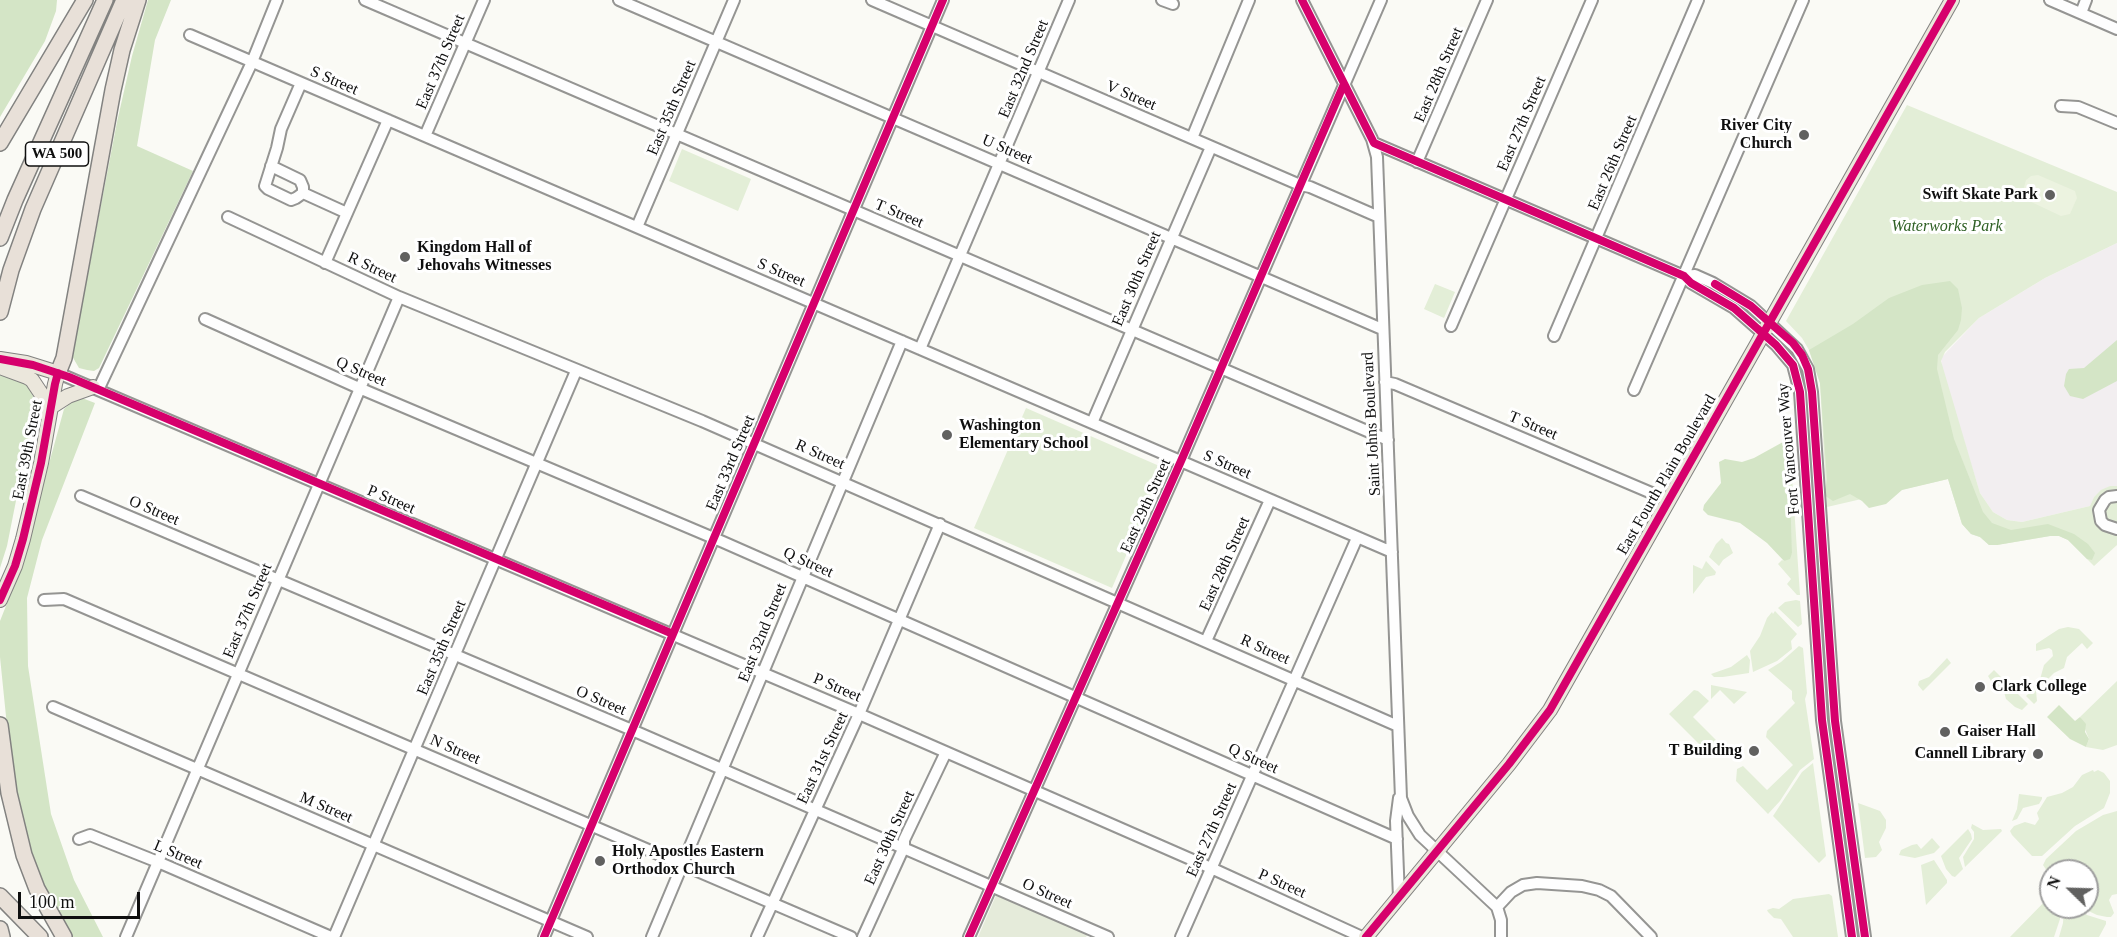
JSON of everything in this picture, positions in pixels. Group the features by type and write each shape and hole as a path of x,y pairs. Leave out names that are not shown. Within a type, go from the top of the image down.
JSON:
{"highway":[{"path":"0,143 85,0"},
{"name":"WA 500","path":"0,238 105,0"},
{"name":"WA 500","path":"0,312 11,270 33,209 124,0"},
{"path":"58,373 66,346 113,90 122,50 138,0"},
{"path":"0,725 9,794 24,855 37,889 64,937"},
{"path":"0,896 40,937"},
{"path":"0,929 2,937"}],"main road":[{"name":"East Fourth Plain Boulevard","path":"1364,937 1438,851 1550,710 1951,0"},
{"path":"0,359 26,363 58,373"},
{"path":"0,367 32,380 42,395 49,414 68,396 96,389"},
{"name":"East 39th Street","path":"0,600 21,548 41,463 54,384 58,373"}],"street":[{"path":"96,389 252,62 277,0"},
{"name":"T Street","path":"365,0 1388,440"},
{"name":"East 37th Street","path":"425,136 484,0"},
{"name":"U Street","path":"619,0 1382,329"},
{"name":"East 35th Street","path":"637,227 734,0"},
{"name":"V Street","path":"872,0 1379,217"},
{"name":"East 33rd Street","path":"544,937 944,0"},
{"name":"East 32nd Street","path":"920,349 1069,0"},
{"path":"1192,138 1249,0"},
{"name":"Saint Johns Boulevard","path":"1302,0 1374,143 1377,157 1382,329 1403,805 1420,836 1497,907"},
{"name":"East 29th Street","path":"969,937 1181,461 1381,0"},
{"name":"East 28th Street","path":"1417,162 1487,0"},
{"name":"East 27th Street","path":"1451,326 1592,0"},
{"name":"East 26th Street","path":"1554,336 1698,0"},
{"path":"1634,390 1803,0"},
{"path":"2050,0 2117,29"},
{"path":"2081,13 2086,0"},
{"name":"S Street","path":"190,35 1392,552"},
{"path":"301,83 281,129 265,186 291,200 303,193"},
{"path":"2061,106 2078,107 2117,123"},
{"path":"325,262 388,120"},
{"name":"Fort Vancouver Way","path":"1374,143 1684,276 1691,283 1727,302 1792,343 1802,355 1808,369 1812,392 1834,721 1864,937"},
{"name":"East 30th Street","path":"1092,423 1211,147"},
{"path":"271,166 300,180 303,193"},
{"path":"303,193 347,213"},
{"name":"R Street","path":"228,217 399,297 576,371 635,392 754,443 1398,726"},
{"name":"East 37th Street","path":"126,937 399,297"},
{"name":"Q Street","path":"205,319 359,388 714,538 1397,839"},
{"name":"Fort Vancouver Way","path":"1766,328 1793,364 1800,392 1822,720 1852,937"},
{"name":"East 32nd Street","path":"652,937 902,341"},
{"name":"East 35th Street","path":"333,937 576,371"},
{"name":"P Street","path":"58,373 859,714 1364,937"},
{"name":"T Street","path":"1385,382 1395,384 1668,500"},
{"name":"O Street","path":"81,496 632,730 1108,937"},
{"path":"2117,496 2104,500 2099,510 2099,516 2105,525 2117,529"},
{"name":"East 28th Street","path":"1206,641 1270,500"},
{"name":"East 31st Street","path":"757,937 859,714 940,524"},
{"name":"East 27th Street","path":"1181,937 1358,538"},
{"name":"N Street","path":"44,600 64,599 851,937"},
{"name":"M Street","path":"53,707 588,937"},
{"name":"East 30th Street","path":"863,937 903,847 904,840 946,752"},
{"path":"1399,898 1396,820 1401,789"},
{"name":"L Street","path":"79,840 90,835 333,937"},
{"path":"1501,937 1501,920 1497,907 1511,892 1523,885 1537,883 1582,886 1599,890 1611,896 1651,937"}],"shaded area":[{"path":"2117,243 2117,486 2110,486 2094,497 2090,506 2022,522 2007,520 1993,512 1980,493 1942,369 1941,358 1979,318 2045,278"}],"green space":[{"path":"0,0 57,0 56,11 45,41 0,117"},
{"path":"148,0 171,0 155,40 137,146 193,171 99,368 94,371 87,370 79,368 72,356 117,122"},
{"name":"Waterworks Park","path":"1907,105 2117,192 2117,243 2045,278 1979,318 1945,352 1941,361 1980,493 1993,512 2007,520 2022,522 2090,506 2094,497 2101,490 2117,486 2117,545 2094,566 2068,540 2059,536 1989,545 1980,537 1971,534 1962,524 1948,479 1827,507 1820,383 1809,350 1802,338 1786,321"},
{"path":"682,149 751,179 738,211 669,181"},
{"name":"Swift Skate Park","path":"2038,175 2075,191 2077,198 2070,214 2061,216 2025,199 2023,191 2026,180"},
{"path":"1950,281 1958,289 1962,308 1961,320 1958,330 1938,355 1937,369 1954,439 1983,512 1992,523 2011,530 2048,524 2074,534 2088,544 2095,553 2092,560 2087,559 2068,540 2059,536 1989,545 1980,537 1971,534 1962,524 1948,479 1902,490 1886,504 1869,508 1850,494 1833,501 1824,495 1827,480 1820,383 1809,350 1853,324 1889,298 1922,285"},
{"path":"1435,284 1455,292 1444,318 1424,309"},
{"path":"2117,340 2117,381 2083,399 2070,396 2064,386 2069,369 2084,368"},
{"path":"0,375 11,377 28,385 33,396 34,410 7,546 0,568"},
{"path":"82,398 95,403 42,540 27,598 28,666 51,814 74,880 103,937 73,937 46,889 26,842 9,746 0,657 0,621 19,573 64,409 72,402"},
{"path":"1026,408 1164,468 1112,588 974,528"},
{"path":"1783,442 1790,446 1792,553 1790,559 1784,561 1767,543 1740,523 1708,515 1703,510 1704,505 1721,483 1719,462 1725,459 1742,462"},
{"path":"1790,446 1800,595 1797,595 1787,584 1791,579 1778,564 1792,553"},
{"path":"1722,538 1729,544 1733,553 1719,566 1709,557"},
{"path":"1706,561 1716,572 1715,575 1706,577 1693,594 1693,565 1702,569"},
{"path":"1800,601 1802,624 1798,627 1778,608 1785,602"},
{"path":"1775,611 1797,634 1791,641 1792,649 1777,661 1753,672 1750,651 1760,636 1767,618"},
{"path":"2068,627 2079,629 2093,643 2087,649 2082,643 2067,657 2064,668 2054,673 2036,691 2037,701 2034,704 2026,696 2039,683 2044,665 2053,656 2049,648 2036,651 2036,644 2059,629"},
{"path":"1799,646 1803,648 1807,693 1805,699 1814,759 1800,770 1780,801 1768,814 1736,781 1737,769 1743,766 1767,790 1793,765 1766,737 1767,731 1795,703 1792,699 1792,691 1768,670"},
{"path":"1747,655 1750,660 1749,673 1723,677 1714,677 1711,674 1731,667"},
{"path":"1947,658 1951,663 1923,691 1918,685 1919,681 1929,677"},
{"path":"1994,670 2028,704 2022,710 2006,699 2004,692 1991,681 1988,676"},
{"path":"2117,681 2117,745 2103,750 2086,747 2089,739 2080,717"},
{"path":"1711,685 1747,692 1734,704 1720,690 1711,699"},
{"path":"1694,690 1709,701 1693,717 1720,744 1710,755 1669,714"},
{"path":"2059,705 2075,721 2080,717 2086,724 2085,732 2089,739 2086,747 2070,739 2047,717"},
{"path":"1813,763 1826,856 1819,863 1773,816 1802,772"},
{"path":"2093,770 2104,773 2110,781 2110,793 2104,808 2075,826 2042,856 2032,856 2010,831 2014,826 2025,822 2035,825 2039,819 2037,813 2047,797 2073,787 2082,775"},
{"path":"2019,794 2042,797 2042,799 2039,804 2023,808 2017,819 2012,821 2017,809"},
{"path":"1858,803 1880,811 1886,820 1886,828 1879,842 1882,850 1876,857 1865,858"},
{"path":"2117,811 2117,894 2112,895 2109,900 2114,913 2111,917 2099,915 2099,859 2046,859 2076,831 2103,815"},
{"path":"1972,824 1983,830 2001,829 2002,831 1965,867 1963,857 1974,839"},
{"path":"1968,829 1972,839 1959,858 1963,869 1955,877 1946,869 1941,856"},
{"path":"1932,838 1940,847 1934,853 1915,858 1899,855 1901,850 1912,845 1917,844 1921,849"},
{"path":"1934,860 1947,883 1926,905 1921,865"},
{"path":"997,893 1088,933 1086,937 978,937"},
{"path":"1829,894 1832,896 1838,937 1793,937 1781,919 1774,918 1767,910 1779,909 1793,899"},
{"path":"2039,907 2039,919 2060,919 2054,937 2010,937"},
{"path":"2063,919 2099,919 2106,921 2099,937 2059,937"}],"cycle path":[{"path":"544,937 943,0"},
{"path":"1302,0 1374,143 1684,276 1691,283 1734,308 1776,345 1793,365 1800,392 1822,720 1852,937"},
{"path":"1366,937 1509,764 1550,710 1952,0"},
{"path":"969,937 1181,461 1344,84"},
{"path":"1715,284 1751,306 1793,343 1808,369 1812,392 1835,721 1865,937"},
{"path":"0,359 33,365 69,377 673,634"},
{"path":"0,600 15,566 23,539 41,463 58,373"}],"place":[{"name":"River City Church","path":"1804,135"},
{"name":"Swift Skate Park","path":"2050,195"},
{"name":"Kingdom Hall of Jehovahs Witnesses","path":"405,257"},
{"name":"Washington Elementary School","path":"947,435"},
{"name":"Clark College","path":"1980,687"},
{"name":"Gaiser Hall","path":"1945,732"},
{"name":"T Building","path":"1754,751"},
{"name":"Cannell Library","path":"2038,754"},
{"name":"Holy Apostles Eastern Orthodox Church","path":"600,861"}]}
